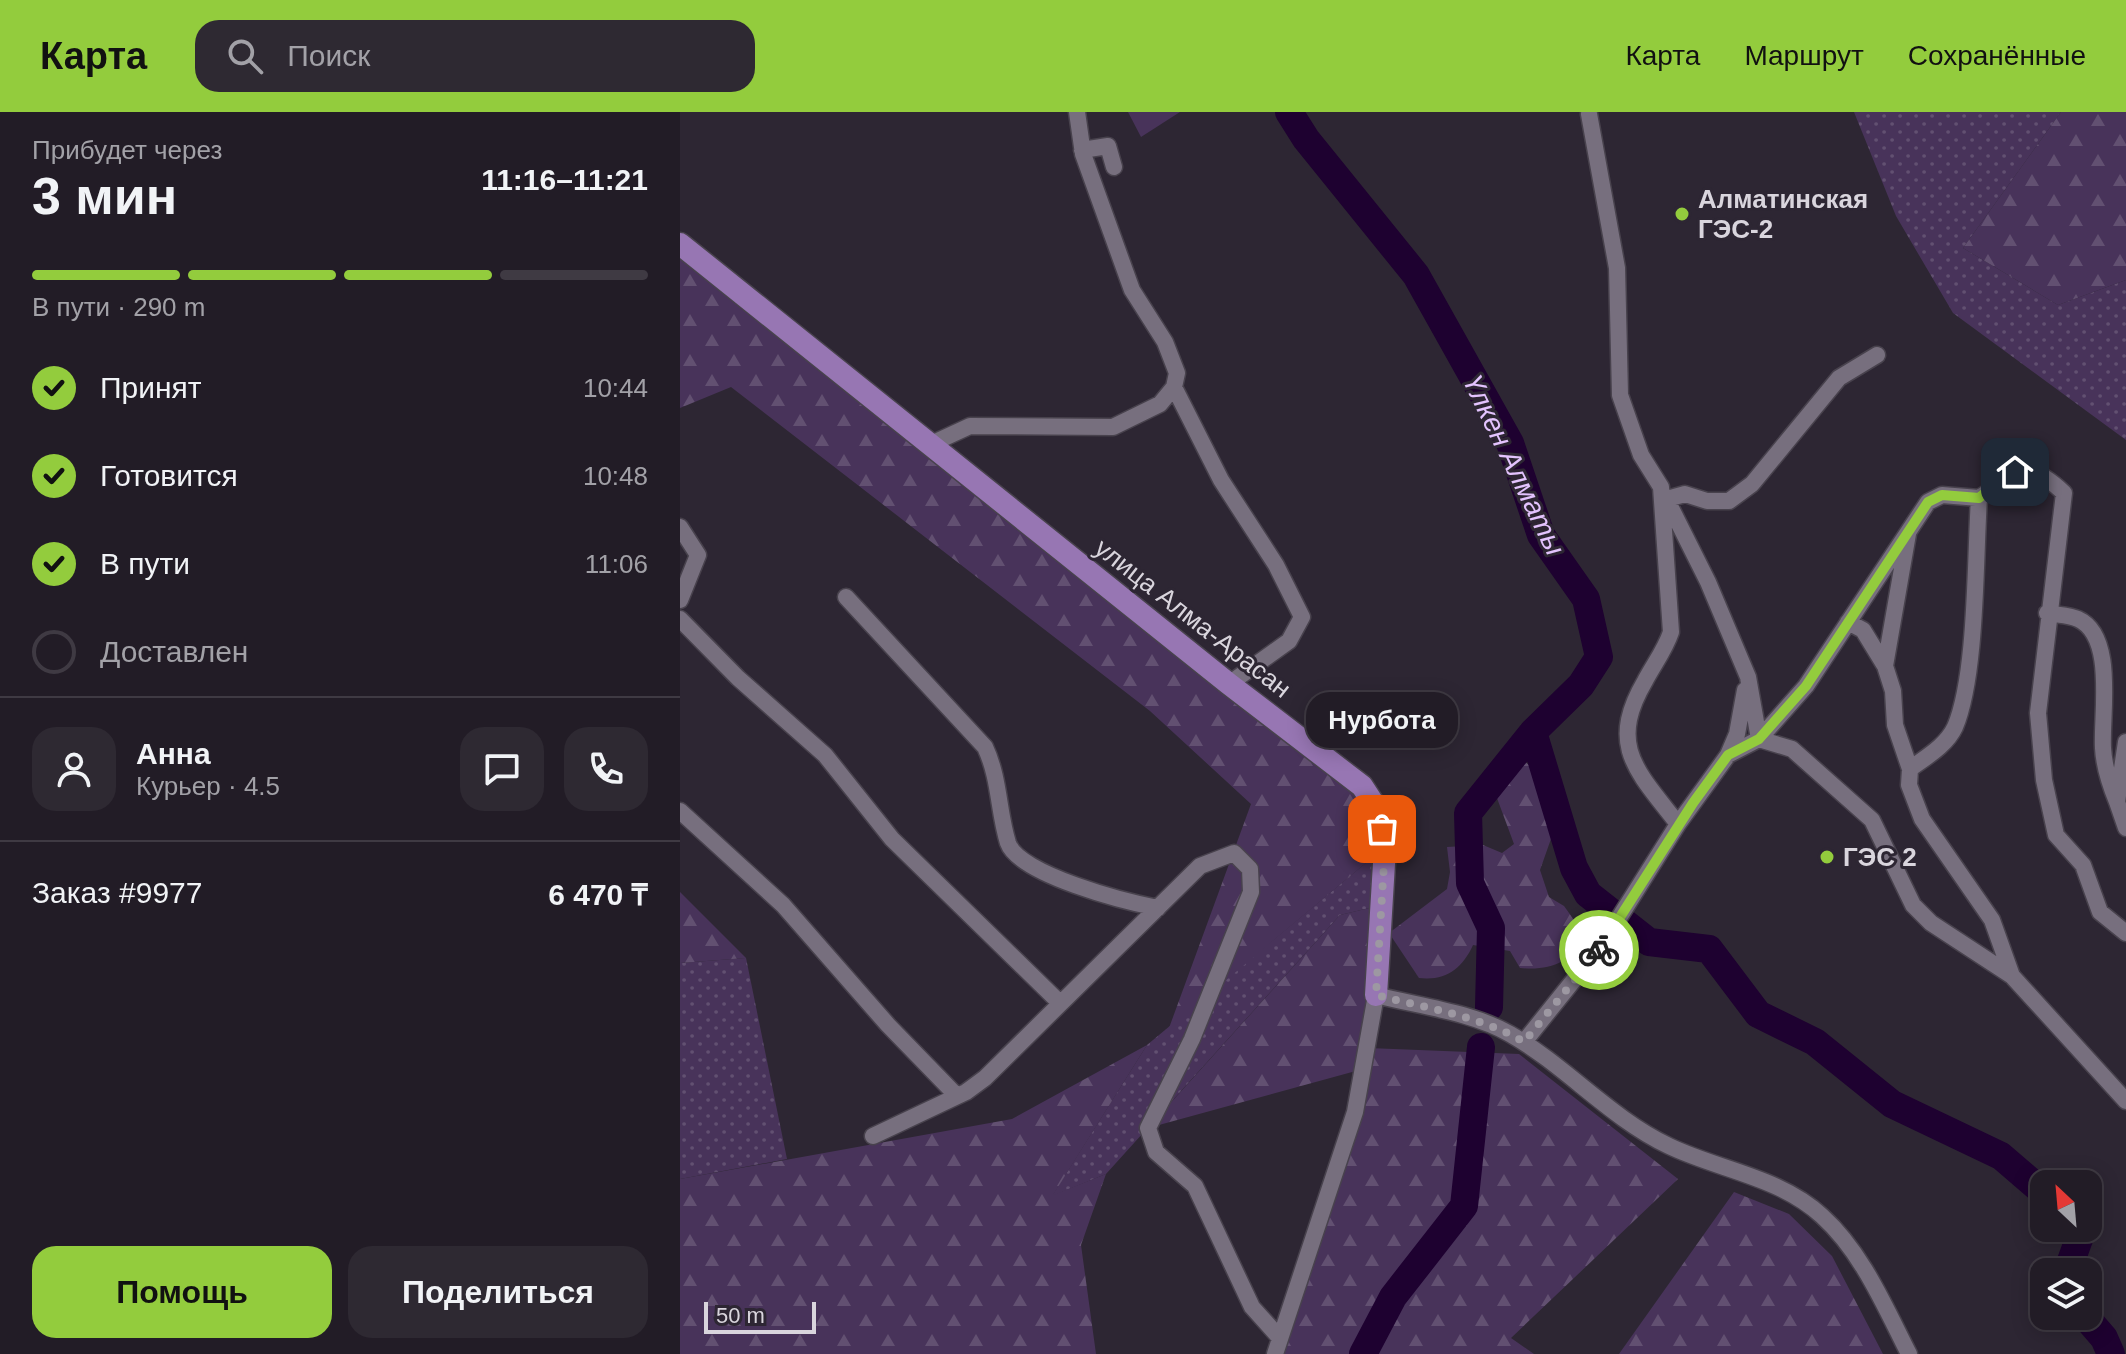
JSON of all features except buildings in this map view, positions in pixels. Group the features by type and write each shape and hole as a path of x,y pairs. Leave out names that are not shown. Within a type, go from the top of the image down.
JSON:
{"main road":[{"name":"улица Алма-Арасан","path":"680,244 1229,684 1346,771 1373,798 1379,812 1385,847 1376,995"}],"street":[{"path":"929,445 970,426 1113,427 1160,404 1174,387 1177,373 1165,342 1132,290 1082,150 1077,112"},
{"path":"1589,114 1617,268 1620,395 1641,455 1664,493 1708,582 1748,677 1759,739"},
{"path":"1082,150 1108,146 1114,167"},
{"path":"1664,493 1685,494 1707,501 1729,501 1752,484 1839,378 1877,355"},
{"path":"1174,387 1221,480 1276,565 1302,617 1289,641 1229,684"},
{"path":"1728,755 1759,739 1806,686 1928,502 1942,495 1979,498 2007,474 2015,472 2042,474 2064,493 2047,613 2038,713 2050,813 2056,835 2083,865 2100,912 2126,933"},
{"path":"1664,493 1671,632 1665,650 1633,703 1625,735 1645,779 1678,824"},
{"path":"1910,769 1943,745 1955,727 1967,677 1979,498"},
{"path":"680,527 698,555 680,600"},
{"path":"1885,666 1909,528"},
{"path":"846,597 985,747 994,766 1009,845 1020,856 1090,893 1158,908"},
{"path":"2047,613 2079,619 2092,629 2100,647 2104,678 2103,748 2108,782 2126,828"},
{"path":"680,619 738,678 825,755 892,839 1060,1003"},
{"path":"1848,622 1863,630 1885,666 1893,691 1895,725 1910,769 1909,785 1922,819 1974,892 1997,932 2012,976"},
{"path":"1524,1042 1602,945 1678,824 1728,755 1737,734 1748,677"},
{"path":"1759,739 1792,749 1872,820 1913,905 1931,923 2012,976 2126,1101"},
{"path":"2117,802 2126,742"},
{"path":"680,811 783,905 888,1025 957,1096"},
{"path":"873,1136 957,1096 985,1078 1200,866 1234,853 1250,869 1251,892 1192,1039 1148,1128 1156,1152 1195,1186 1252,1307 1279,1337"},
{"path":"1982,954 1991,953 1996,947 1997,932"},
{"path":"1376,995 1506,1031 1607,1107 1666,1145 1716,1166 1763,1180 1798,1198 1824,1217 1870,1277 1909,1354"},
{"name":"улица Алма-Арасан","path":"1275,1354 1355,1112 1376,995"}],"green space":[{"path":"1128,112 1180,112 1141,137"},
{"path":"1854,112 2061,112 1963,248 2058,305 2126,280 2126,440 1953,313 1896,216"},
{"path":"2061,112 2126,112 2126,280 2058,305 1963,248"},
{"path":"680,244 1346,771 1385,847 1169,1028 1251,804 1150,711 731,387 680,408"},
{"path":"1524,761 1534,769 1552,836 1540,870 1549,897 1564,906 1587,938 1566,959 1541,968 1520,968 1510,951 1473,945 1464,961 1452,972 1419,978 1389,933 1447,889 1450,872 1447,847 1483,845 1502,853 1514,844 1494,790"},
{"path":"1385,847 1382,905 1340,915 1106,1174 1052,1196 1147,1045"},
{"path":"680,892 746,958 680,963"},
{"path":"1382,905 1368,1048 1519,1054 1678,1179 1511,1338 1534,1354 1277,1354 1363,1069 1148,1128 1340,915"},
{"path":"746,958 787,1159 680,1179 680,963"},
{"path":"1147,1045 1053,1195 1106,1174 1081,1245 1096,1354 680,1354 680,1179 1012,1119"},
{"path":"1734,1192 1789,1214 1832,1256 1883,1354 1619,1354"}],"waterway":[{"name":"Үлкен Алматы","path":"1289,112 1306,139 1416,275 1510,443 1541,535 1586,599 1599,657 1581,685 1533,732 1574,868 1588,894 1649,942 1709,949 1758,1014 1815,1042 1892,1104 2001,1156 2030,1181"},
{"path":"1489,1007 1491,928 1470,883 1468,813 1533,732"},
{"path":"1363,1354 1393,1297 1464,1206 1481,1047"},
{"name":"Үлкен Алматы","path":"2072,1258 2078,1242"},
{"name":"Үлкен Алматы","path":"2097,1330 2111,1354"}],"way so far":[{"path":"1382,829 1385,847 1376,995 1463,1017 1506,1031 1524,1042 1599,950"}],"place":[{"name":"Алматинская ГЭС-2","path":"1682,214"},
{"name":"Нурбота","path":"1382,829"},
{"name":"ГЭС 2","path":"1827,857"}],"route":[{"path":"1599,950 1678,824 1728,755 1759,739 1806,686 1928,502 1942,495 1955,499 1979,498 1995,488 2007,474 2015,472"}]}
